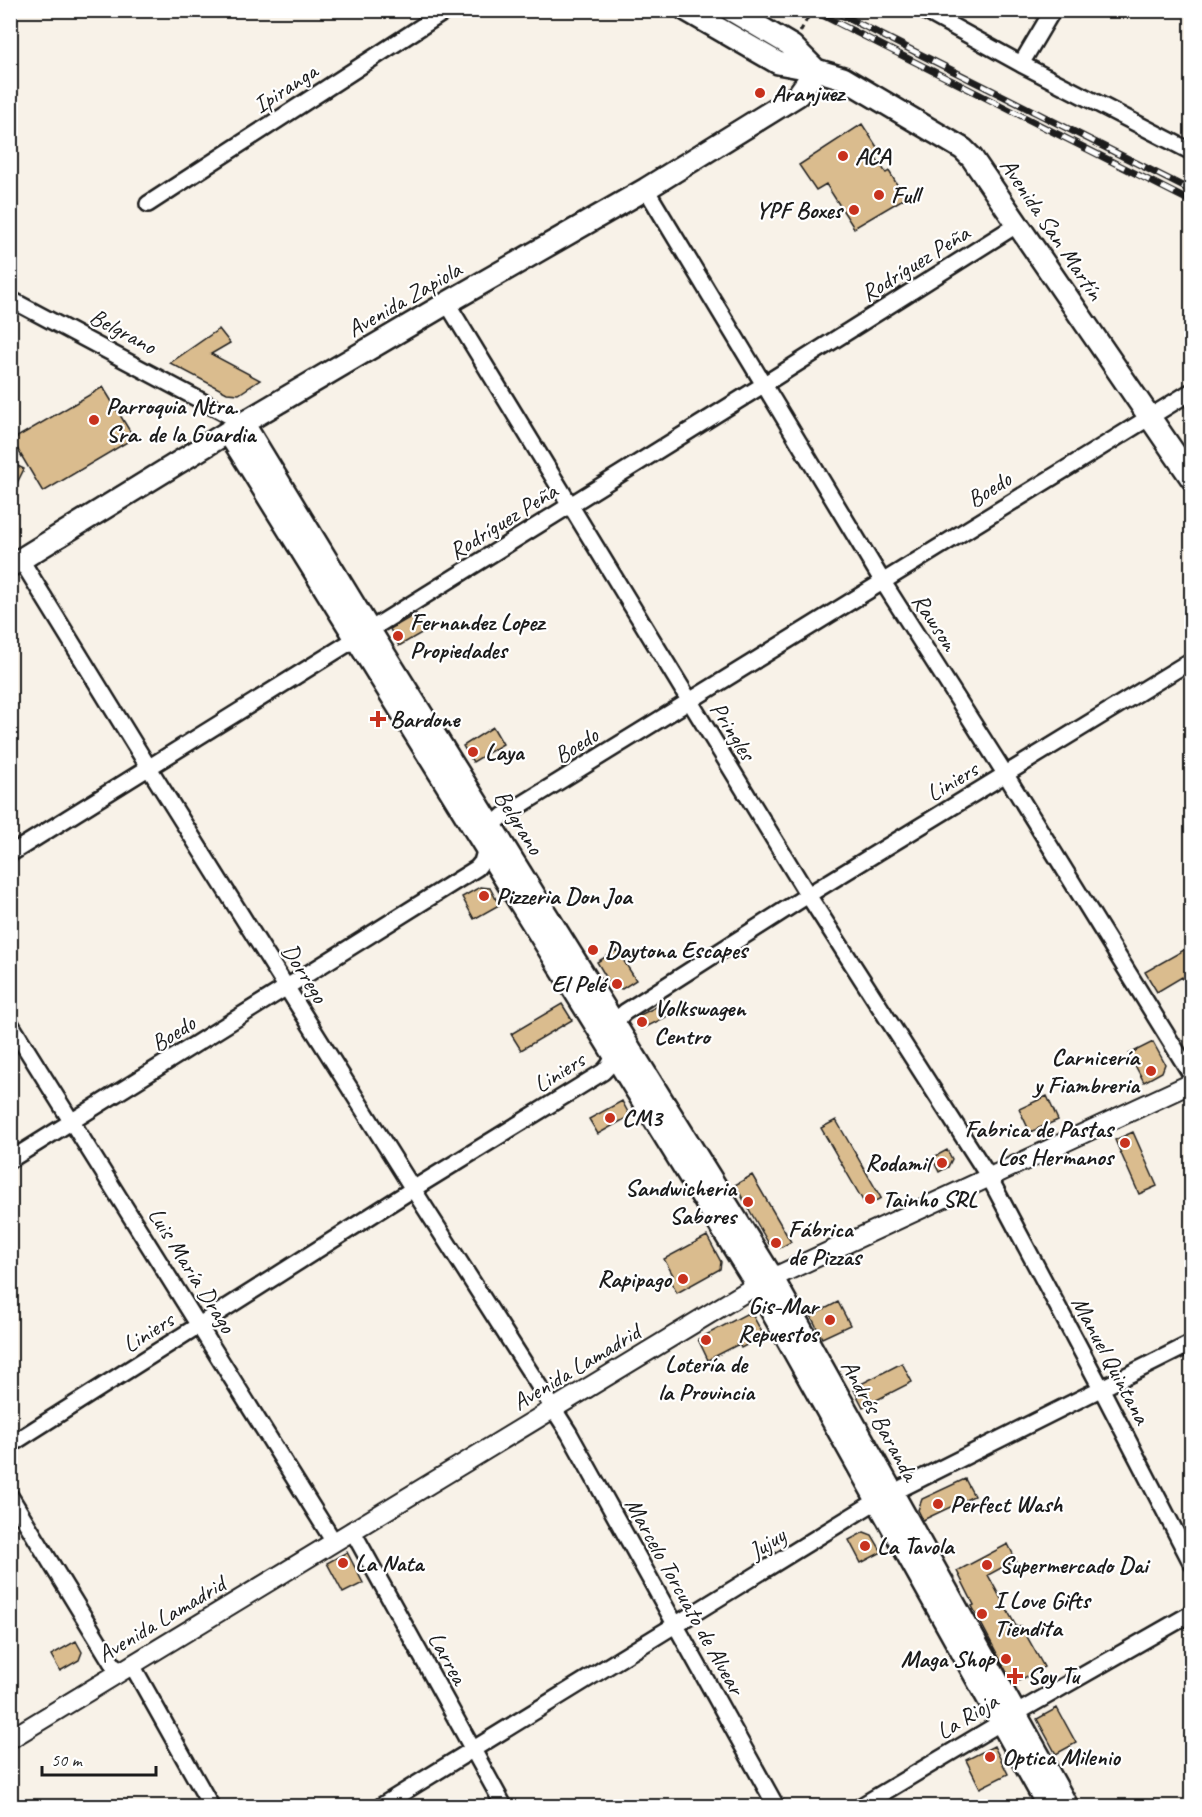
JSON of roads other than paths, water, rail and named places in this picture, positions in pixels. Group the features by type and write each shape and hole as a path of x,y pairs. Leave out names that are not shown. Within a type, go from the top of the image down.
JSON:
{"main road":[{"name":"Avenida San Martín","path":"686,10 778,63 843,78 963,149 972,158 1018,224 1191,479"},
{"name":"Avenida San Martín","path":"731,10 792,46 816,70"},
{"name":"Avenida Zapiola","path":"16,563 236,428 646,189 798,95 816,70"},
{"name":"Belgrano","path":"236,428 363,635 486,848 614,1053 764,1281"},
{"name":"Belgrano","path":"363,635 492,826 616,1024 764,1281"},
{"name":"Andrés Baranda","path":"764,1281 1008,1718 1048,1806"},
{"name":"Andrés Baranda","path":"1008,1718 1067,1806"}],"street":[{"name":"Ipiranga","path":"148,204 447,10"},
{"path":"923,10 1191,152"},
{"path":"1022,64 1053,10"},
{"name":"Rawson","path":"646,189 883,582 1006,775 1191,1076"},
{"name":"Rodríguez Peña","path":"10,854 763,386 1018,224"},
{"name":"Belgrano","path":"10,299 211,407 236,428"},
{"name":"Pringles","path":"447,303 808,895 989,1177"},
{"name":"Boedo","path":"10,1160 477,868 482,862 492,826 503,816 1191,391"},
{"name":"Dorrego","path":"16,563 149,768 554,1409"},
{"name":"Liniers","path":"10,1445 413,1189 603,1072 611,1065 616,1024 625,1012 808,895 1191,660"},
{"name":"Luis María Drago","path":"10,1023 334,1542"},
{"name":"Avenida Lamadrid","path":"10,1739 764,1281 1191,1083"},
{"name":"Manuel Quintana","path":"989,1177 1191,1564"},
{"name":"Jujuy","path":"381,1806 885,1497 1191,1343"},
{"name":"Marcelo Torcuato de Alvear","path":"554,1409 677,1625 776,1806"},
{"path":"10,1496 125,1669 211,1806"},
{"name":"Larrea","path":"352,1530 504,1806"},
{"name":"La Rioja","path":"861,1806 1191,1613"}],"railway":[{"path":"812,10 1192,202"},
{"path":"832,10 1192,191"}],"place":[{"name":"Aranjuez","path":"760,93"},
{"name":"ACA","path":"843,156"},
{"name":"Full","path":"879,195"},
{"name":"YPF Boxes","path":"854,210"},
{"name":"Parroquia Ntra. Sra. de la Guardia","path":"94,420"},
{"name":"Fernandez Lopez Propiedades","path":"398,636"},
{"name":"Bardone","path":"378,719"},
{"name":"Laya","path":"473,752"},
{"name":"Pizzeria Don Joa","path":"484,896"},
{"name":"Daytona Escapes","path":"593,950"},
{"name":"El Pelé","path":"617,984"},
{"name":"Volkswagen Centro","path":"642,1022"},
{"name":"Carnicería y Fiambreria","path":"1151,1071"},
{"name":"CM3","path":"610,1118"},
{"name":"Fabrica de Pastas Los Hermanos","path":"1125,1143"},
{"name":"Rodamil","path":"942,1163"},
{"name":"Tainho SRL","path":"870,1199"},
{"name":"Sandwicheria Sabores","path":"748,1202"},
{"name":"Fábrica de Pizzas","path":"776,1243"},
{"name":"Rapipago","path":"683,1279"},
{"name":"Gis-Mar Repuestos","path":"830,1320"},
{"name":"Lotería de la Provincia","path":"706,1340"},
{"name":"Perfect Wash","path":"938,1504"},
{"name":"La Tavola","path":"865,1546"},
{"name":"La Nata","path":"343,1563"},
{"name":"Supermercado Dai","path":"987,1565"},
{"name":"I Love Gifts Tiendita","path":"982,1614"},
{"name":"Maga Shop","path":"1006,1659"},
{"name":"Soy Tu","path":"1015,1676"},
{"name":"Optica Milenio","path":"990,1757"}]}
